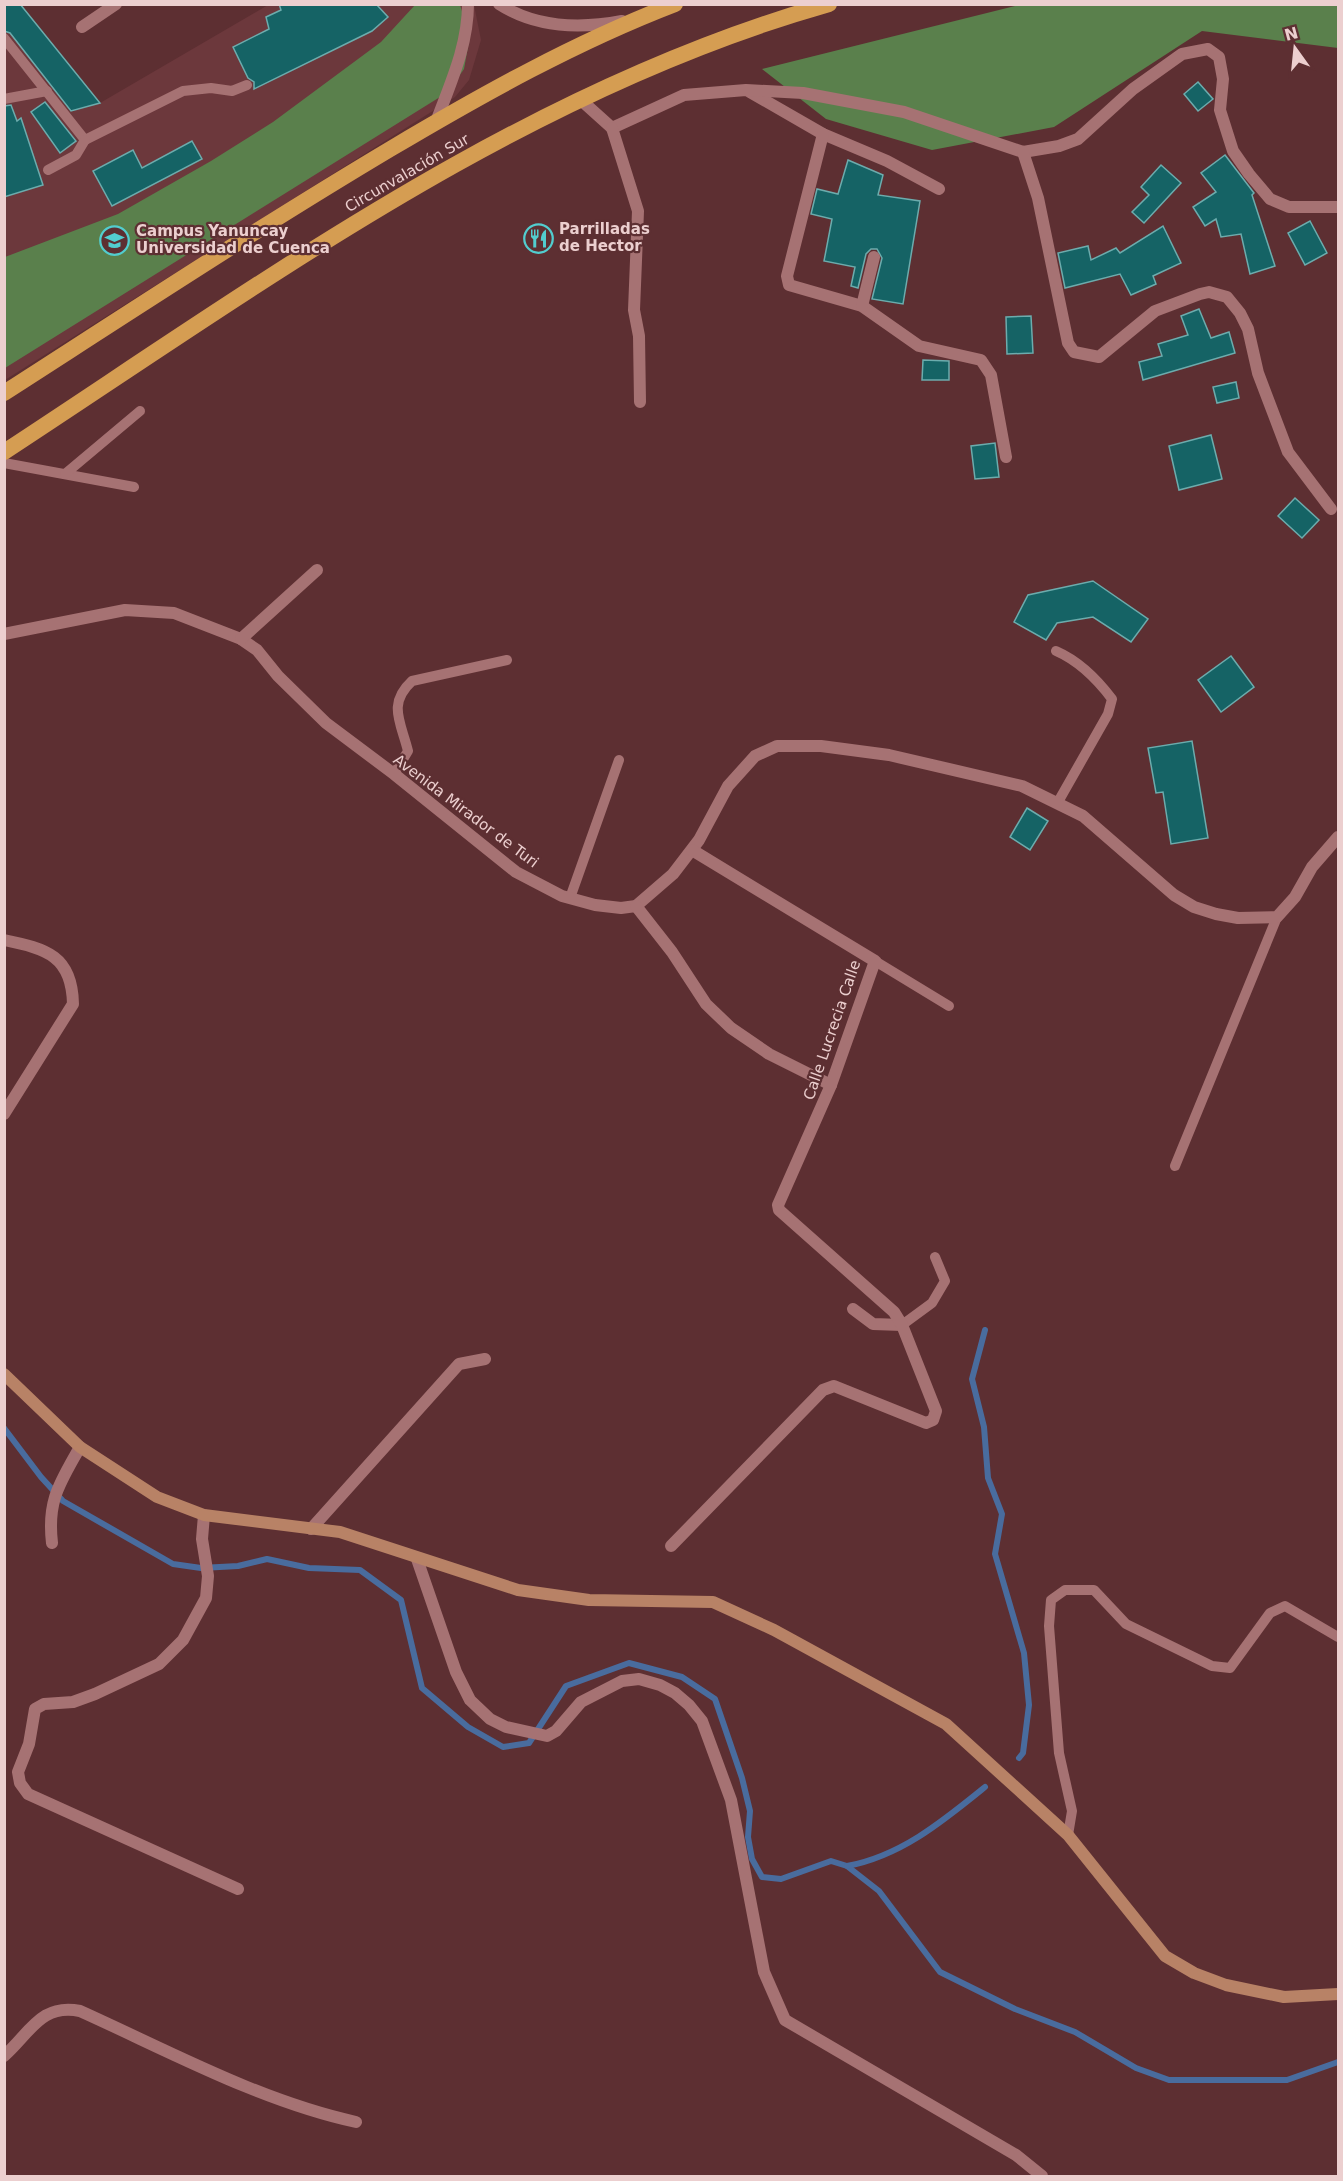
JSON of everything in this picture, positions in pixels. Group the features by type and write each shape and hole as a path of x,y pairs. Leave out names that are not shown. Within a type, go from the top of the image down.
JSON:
{"highway":[{"name":"Circunvalación Sur","path":"4,393 307,198 436,122 494,90 640,18 675,4"},
{"name":"Circunvalación Sur","path":"4,452 310,252 402,195 481,150 670,58 829,4"}],"main road":[{"path":"4,1374 80,1447 157,1497 204,1515 340,1532 417,1559 518,1590 577,1599 713,1602 774,1630 946,1724 1068,1835 1165,1956 1194,1973 1226,1985 1284,1997 1338,1994"}],"street":[{"path":"82,27 116,4"},
{"path":"436,122 456,69 468,24 468,4"},
{"path":"499,4 552,26 600,25 640,18"},
{"path":"612,128 684,95 746,90 803,93 904,112 1023,152 1059,146 1078,139 1133,89 1182,54 1209,49 1219,57 1222,79 1220,110 1226,131 1233,151 1249,174 1270,199 1289,207 1338,207"},
{"path":"746,90 823,134 887,161 939,189"},
{"path":"582,101 612,128 638,211 634,310 639,336 640,402"},
{"path":"823,134 787,276 789,285 862,306 919,346 981,360 991,375 1006,457"},
{"path":"1023,152 1038,198 1068,343 1074,352 1098,357 1155,311 1189,296 1209,292 1227,297 1240,313 1248,329 1258,373 1288,452 1331,510"},
{"path":"862,306 873,257"},
{"path":"241,639 317,570"},
{"name":"Avenida Mirador de Turi","path":"4,634 126,610 174,613 241,639 257,650 278,676 326,723 394,774 516,872 540,886 570,898 621,908 636,906"},
{"path":"831,1084 769,1054 731,1028 706,1004 672,952 636,906 674,874 715,813 728,786 755,756 777,746 821,746 889,755 1022,786 1083,816 1174,896 1194,907 1238,918 1277,917 1296,897 1312,867 1338,837"},
{"name":"Calle Lucrecia Calle","path":"692,849 875,961 831,1084 778,1205 783,1215 894,1312 902,1325"},
{"path":"4,940 34,946 52,956 68,971 73,987 73,1004 4,1114"},
{"path":"671,1546 823,1390 834,1386 913,1419 926,1423 933,1420 936,1411 902,1325 873,1324 853,1309"},
{"path":"311,1529 459,1364 485,1359"},
{"path":"52,1543 49,1516 59,1484 80,1447"},
{"path":"204,1515 202,1539 208,1576 206,1598 183,1641 159,1664 94,1694 73,1702 44,1704 35,1709 29,1744 18,1772 20,1783 28,1794 238,1889"},
{"path":"417,1559 456,1672 470,1700 490,1719 536,1736 547,1736 556,1731 581,1702 622,1681 639,1679 675,1693 702,1721 731,1800 764,1972 785,2020 1017,2156 1042,2176"},
{"path":"4,2056 49,2011 63,2007 80,2011 268,2094 324,2114 356,2122"}],"lane":[{"path":"4,38 85,140"},
{"path":"48,170 76,155 85,140 183,91 211,88 232,91 247,85"},
{"path":"4,99 47,91"},
{"path":"65,474 140,411"},
{"path":"4,463 134,487"},
{"path":"1056,651 1072,658 1101,684 1112,699 1108,714 1058,802"},
{"path":"394,774 408,751 396,714 400,692 412,681 507,660"},
{"path":"570,898 620,760"},
{"path":"1175,1166 1277,917"},
{"path":"875,961 949,1006"},
{"path":"902,1325 921,1314 932,1303 945,1281 935,1257"},
{"path":"1068,1835 1072,1811 1059,1753 1049,1626 1051,1600 1065,1590 1094,1590 1126,1624 1212,1666 1230,1668 1270,1613 1285,1606 1338,1637"}],"shaded area":[{"name":"Campus Yanuncay Universidad de Cuenca","path":"5,5 20,5 100,103 268,5 474,5 481,40 469,80 455,97 5,380"}],"green space":[{"path":"415,5 460,5 470,36 464,69 448,92 5,368 5,257 118,214 211,161 273,122 381,42"},
{"path":"1019,5 1338,5 1338,48 1202,31 1054,127 932,150 826,119 762,69"}],"building":[{"path":"4,4 20,4 100,103 71,111 10,33 4,31"},
{"path":"279,4 376,4 388,17 372,31 254,89 254,82 248,78 233,47 269,29 266,17 281,10"},
{"path":"1198,82 1213,99 1198,111 1184,94"},
{"path":"45,102 76,141 60,153 31,112"},
{"path":"11,105 17,121 21,118 43,185 4,197 4,106"},
{"path":"192,141 202,159 112,206 93,171 133,150 142,168"},
{"path":"1225,155 1254,193 1252,195 1275,266 1250,274 1241,234 1221,237 1216,219 1205,226 1193,207 1216,192 1201,173"},
{"path":"848,160 883,175 878,195 920,201 903,304 872,299 882,258 877,249 871,249 866,254 858,288 851,286 855,267 824,261 832,219 811,214 817,189 838,194"},
{"path":"1161,165 1181,183 1144,223 1132,212 1149,195 1141,187"},
{"path":"1310,221 1327,253 1305,265 1288,233"},
{"path":"1163,226 1181,263 1153,276 1156,284 1131,295 1120,274 1065,288 1058,253 1088,246 1091,260 1116,248 1120,253"},
{"path":"1199,309 1211,338 1229,332 1235,353 1143,380 1139,362 1162,356 1158,344 1188,335 1181,316"},
{"path":"1031,316 1033,353 1007,354 1006,317"},
{"path":"923,360 949,361 949,380 922,380"},
{"path":"1236,382 1239,398 1217,403 1213,387"},
{"path":"1211,435 1222,479 1179,490 1169,446"},
{"path":"995,443 999,477 975,479 971,446"},
{"path":"1295,498 1319,520 1302,538 1278,516"},
{"path":"1093,581 1148,619 1131,642 1093,617 1057,623 1046,640 1014,622 1028,595"},
{"path":"1231,656 1254,687 1221,712 1198,680"},
{"path":"1192,741 1208,838 1171,844 1163,792 1156,793 1148,748"},
{"path":"1027,808 1048,821 1030,850 1010,837"}],"waterway":[{"path":"985,1330 972,1379 984,1427 988,1478 1002,1514 995,1554 1024,1653 1029,1705 1023,1753 1019,1758"},
{"path":"4,1428 41,1477 63,1501 173,1564 201,1568 238,1566 267,1559 309,1568 360,1570 401,1600 422,1688 468,1727 503,1747 529,1743 566,1686 629,1663 682,1677 715,1699 742,1778 750,1811 748,1837 752,1859 762,1877 781,1879 831,1861 847,1866 879,1891 940,1972 1015,2009 1075,2032 1136,2068 1169,2080 1287,2080 1338,2062"},
{"path":"847,1866 867,1861 903,1846 937,1824 985,1787"}],"place":[{"name":"Parrilladas de Hector","path":"538,238"},
{"name":"Campus Yanuncay Universidad de Cuenca","path":"115,240"}]}
